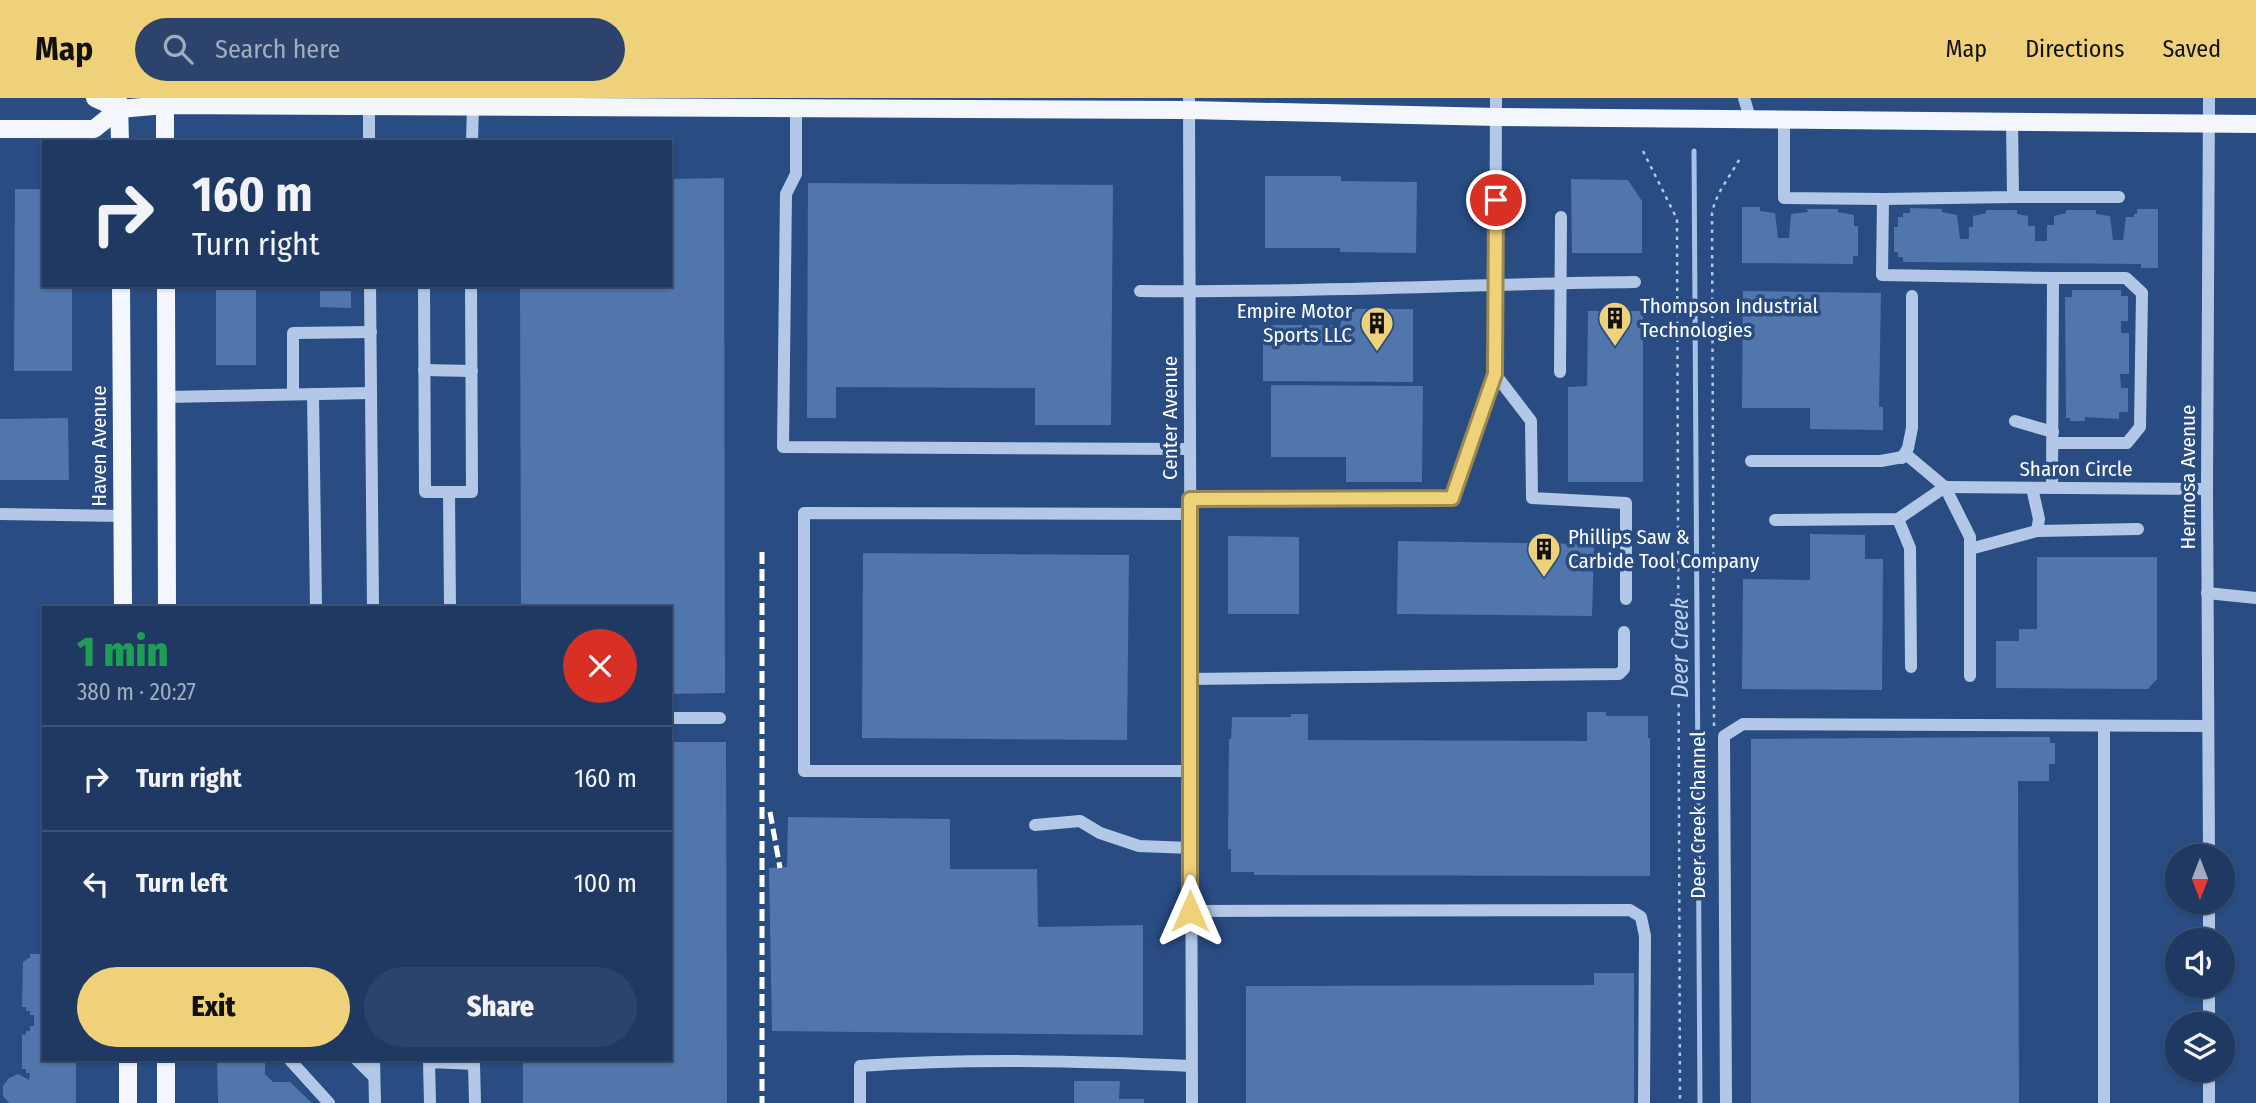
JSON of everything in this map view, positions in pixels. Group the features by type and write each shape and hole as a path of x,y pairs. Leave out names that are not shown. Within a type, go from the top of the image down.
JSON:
{"main road":[{"path":"95,98 119,103 165,101 369,106 708,103 796,108 1189,104 1497,117 2256,124"},
{"path":"165,101 165,140"},
{"path":"0,129 94,129 119,103"},
{"path":"119,103 120,140"},
{"name":"Haven Avenue","path":"121,287 123,606"},
{"path":"166,287 167,606"},
{"path":"128,1061 128,1103"},
{"path":"166,1061 166,1103"}],"street":[{"path":"1190,499 1452,498 1495,374 1496,98"},
{"path":"1744,98 1750,118"},
{"name":"Hermosa Avenue","path":"2208,844 2209,98"},
{"path":"472,140 473,103"},
{"name":"Center Avenue","path":"1189,104 1192,1103"},
{"path":"369,106 369,140"},
{"path":"796,108 796,174 786,194 783,447 1189,449"},
{"path":"1784,118 1784,198 2119,197"},
{"path":"2012,121 2013,197"},
{"path":"1883,199 1882,275 2126,278 2141,293 2140,427 2127,443 2053,438 2015,421"},
{"path":"1560,372 1562,216"},
{"path":"2052,488 2053,278"},
{"path":"1140,291 1343,291 1496,284 1635,282"},
{"path":"370,287 373,606"},
{"path":"424,287 425,492 472,492 471,287"},
{"path":"1902,457 1908,448 1912,428 1912,296"},
{"path":"293,394 293,333 371,332"},
{"path":"424,370 472,371"},
{"path":"1495,374 1531,421 1532,498 1626,503 1626,599"},
{"path":"166,397 371,393"},
{"path":"313,394 316,606"},
{"path":"1751,461 1881,461 1908,456 1945,487 1970,537 1970,676"},
{"path":"1775,520 1898,519 1945,487"},
{"name":"Sharon Circle","path":"1945,487 2207,489"},
{"path":"2032,488 2039,519 2037,531"},
{"path":"449,492 450,606"},
{"path":"1190,514 804,513 804,771 1190,771"},
{"path":"0,514 122,516"},
{"path":"1898,519 1910,548 1911,667"},
{"path":"1970,549 2037,531 2138,529"},
{"path":"2207,593 2256,598"},
{"path":"1190,680 1619,674 1624,669 1624,632"},
{"path":"672,718 720,718"},
{"path":"1726,1103 1724,736 1743,724 2208,726"},
{"path":"2104,726 2104,1103"},
{"path":"1035,825 1080,821 1100,833 1139,846 1190,848"},
{"path":"1190,911 1630,910 1641,917 1645,936 1644,1103"},
{"path":"291,1061 329,1103"},
{"path":"358,1061 374,1077"},
{"path":"374,1061 375,1103"},
{"path":"430,1103 429,1062 453,1061 474,1063 475,1103"},
{"path":"860,1103 860,1066 914,1062 1092,1062 1191,1066"},
{"path":"2209,1082 2210,1103"}],"path":[{"path":"1643,151 1677,219 1680,1103"},
{"name":"Deer Creek Channel","path":"1714,731 1712,213 1715,198 1741,156"}],"building":[{"path":"1265,176 1341,176 1341,181 1417,182 1416,253 1340,252 1340,248 1265,248"},
{"path":"724,178 725,693 672,694 672,606 521,606 520,287 672,287 672,179"},
{"path":"1571,179 1628,180 1642,201 1642,253 1572,253"},
{"path":"808,183 1113,185 1111,425 1035,425 1035,388 836,387 836,418 807,418"},
{"path":"15,189 42,189 42,287 72,287 72,371 14,371"},
{"path":"1742,207 1760,207 1760,211 1775,213 1778,238 1789,238 1791,214 1808,212 1807,209 1838,209 1838,212 1854,215 1854,226 1858,226 1858,256 1853,256 1853,264 1742,263"},
{"path":"1910,208 1942,209 1942,212 1957,215 1960,239 1969,239 1973,216 1986,213 1986,210 2017,210 2017,214 2028,216 2028,226 2035,226 2035,241 2047,241 2047,225 2054,225 2054,216 2066,213 2066,210 2096,210 2096,214 2110,216 2113,240 2123,240 2126,217 2134,217 2137,209 2158,209 2158,268 2141,268 2141,264 1903,262 1903,257 1898,257 1898,252 1894,252 1894,227 1898,227 1898,217 1903,217 1903,213 1910,213"},
{"path":"216,290 256,290 256,365 216,365"},
{"path":"2072,290 2121,290 2121,296 2128,296 2128,321 2121,321 2121,333 2129,333 2129,374 2120,374 2121,388 2128,388 2128,412 2119,412 2119,419 2085,417 2085,421 2070,421 2070,418 2066,418 2065,297 2072,297"},
{"path":"320,291 351,291 351,308 320,307"},
{"path":"1743,291 1881,293 1879,407 1883,407 1883,430 1810,429 1810,408 1742,408"},
{"path":"1341,309 1413,309 1413,382 1263,381 1263,325 1341,325"},
{"path":"1588,311 1643,311 1643,482 1568,482 1568,387 1587,386"},
{"path":"1271,385 1423,386 1422,482 1346,482 1346,457 1271,457"},
{"path":"68,418 69,480 0,480 0,419"},
{"path":"1810,534 1865,535 1865,559 1883,559 1882,690 1742,689 1743,579 1810,580"},
{"path":"1228,536 1299,537 1299,614 1228,614"},
{"path":"1398,541 1594,544 1592,616 1397,614"},
{"path":"863,553 1129,555 1127,740 862,738"},
{"path":"2037,557 2157,557 2157,679 2148,689 1996,688 1996,641 2019,641 2019,629 2037,629"},
{"path":"1587,712 1606,712 1606,716 1648,716 1650,876 1254,875 1254,872 1231,872 1231,849 1228,849 1229,739 1232,717 1291,717 1291,714 1308,714 1308,740 1587,741"},
{"path":"2050,737 2050,743 2055,743 2055,764 2049,764 2049,781 2018,781 2019,1103 1751,1103 1751,739"},
{"path":"672,742 726,742 727,1103 523,1103 523,1061 672,1061"},
{"path":"788,817 950,819 950,869 1037,869 1038,927 1143,925 1143,1035 772,1031 769,868 787,867"},
{"path":"30,954 42,954 42,1061 76,1061 76,1103 9,1103 3,1096 3,1086 9,1078 18,1074 29,1080 30,1073 22,1069 22,1034 26,1035 30,1026 34,1026 34,1015 26,1011 26,1007 22,1007 23,962"},
{"path":"1594,973 1634,973 1634,1103 1246,1103 1246,986 1594,985"},
{"path":"217,1061 265,1061 265,1074 273,1082 290,1082 312,1103 218,1103"},
{"path":"1074,1081 1120,1081 1119,1099 1144,1099 1144,1103 1074,1103"}],"waterway":[{"name":"Deer Creek","path":"1694,151 1700,1103"}],"railway":[{"path":"762,552 762,1103"},
{"path":"770,812 780,868"}],"place":[{"name":"Thompson Industrial Technologies","path":"1615,348"},
{"name":"Empire Motor Sports LLC","path":"1377,353"},
{"name":"Phillips Saw & Carbide Tool Company","path":"1544,579"}],"route":[{"path":"1190,911 1190,499 1452,498 1495,374 1496,200"}]}
